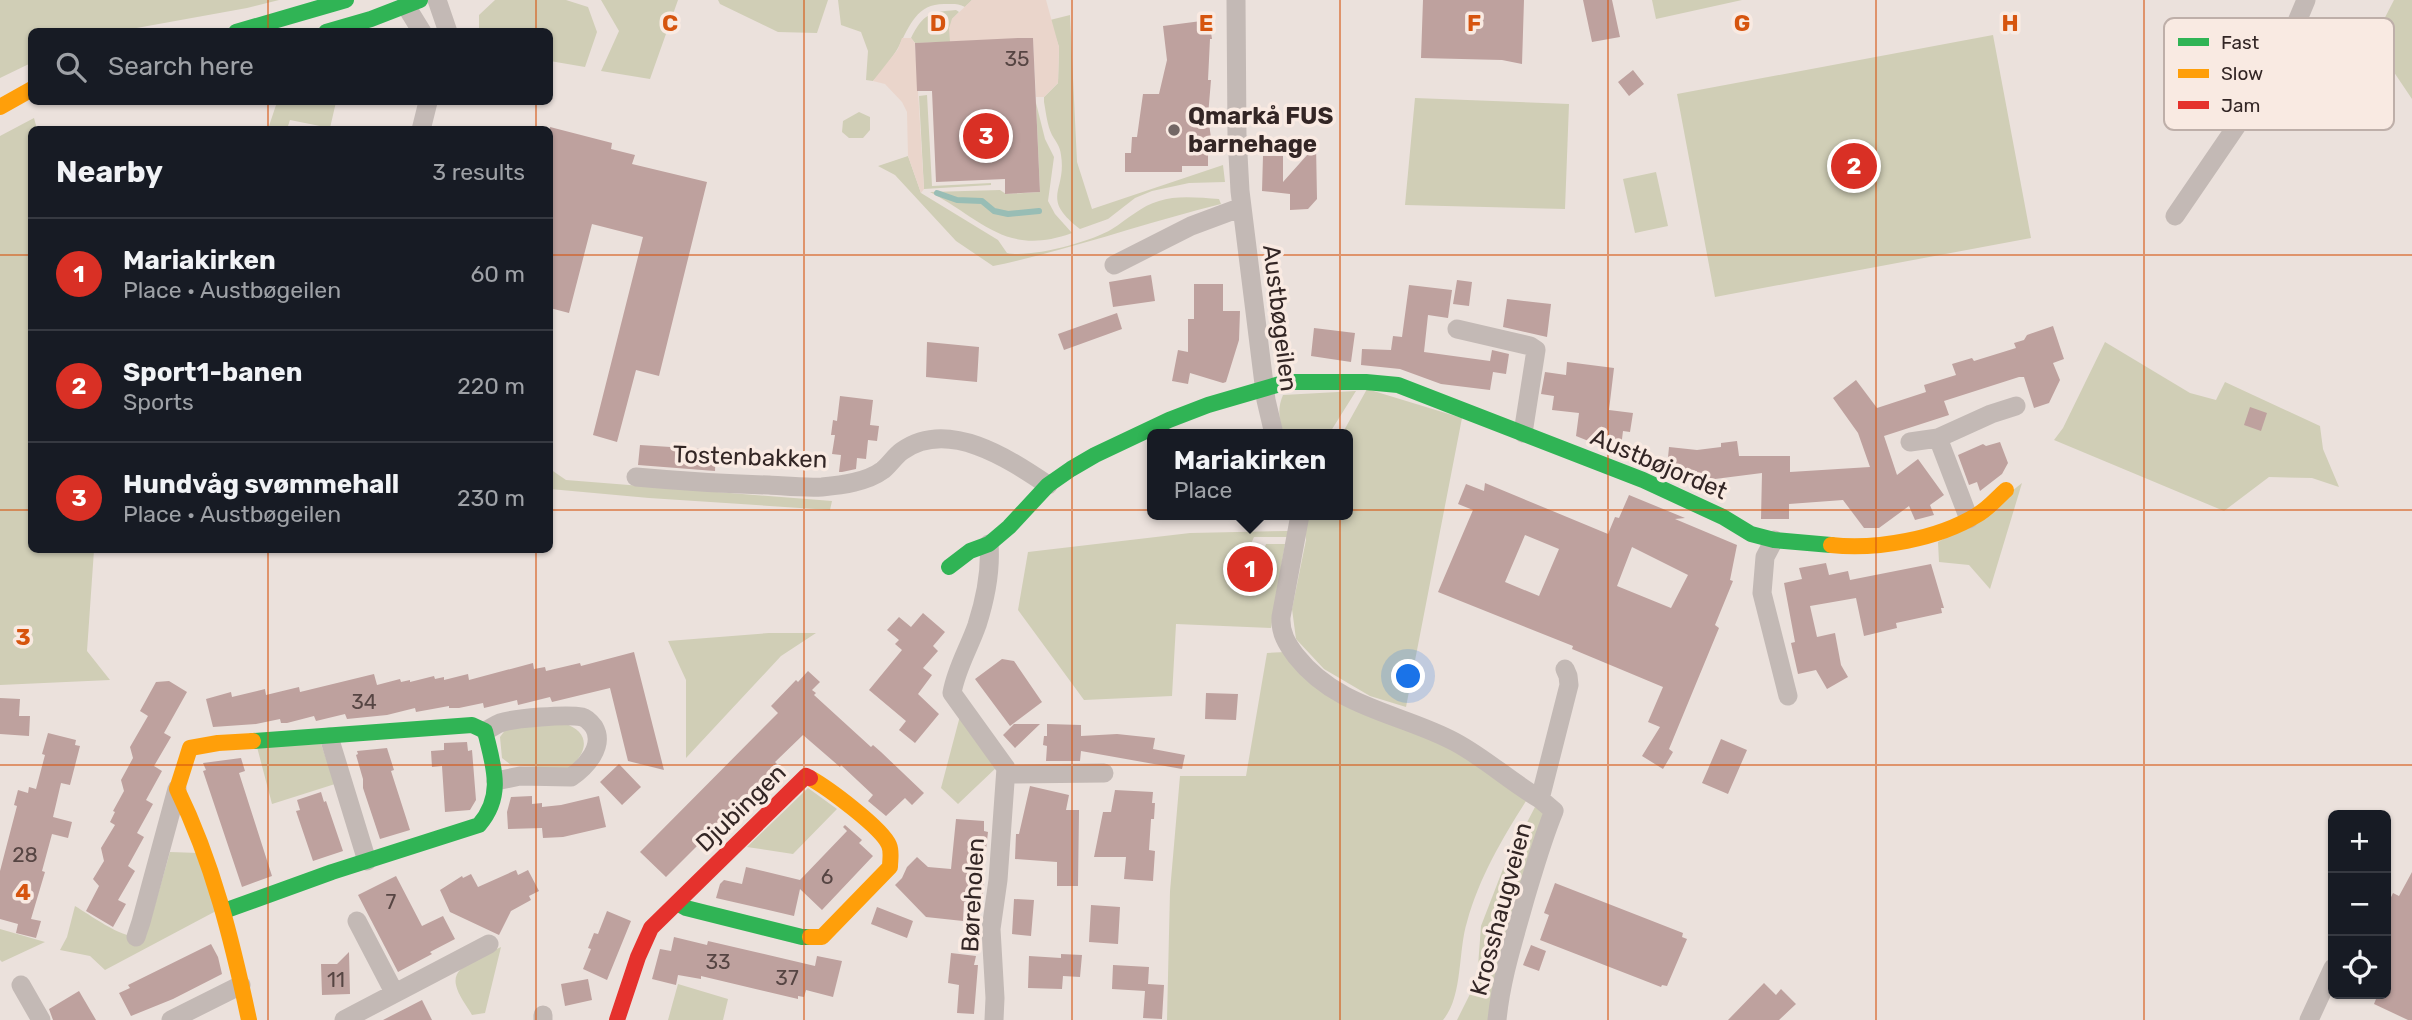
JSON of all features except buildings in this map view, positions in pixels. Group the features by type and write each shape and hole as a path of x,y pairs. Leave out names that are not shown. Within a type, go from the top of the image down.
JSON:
{"street":[{"path":"250,28 346,0"},
{"path":"437,0 447,28"},
{"name":"Austbøgeilen","path":"1236,0 1237,136 1242,207 1266,400 1273,429"},
{"path":"2298,18 2306,0"},
{"path":"337,28 411,2 421,28"},
{"path":"0,107 28,91"},
{"path":"422,126 427,105"},
{"path":"2175,216 2234,130"},
{"path":"1114,265 1191,226 1242,207"},
{"path":"1457,329 1530,346 1536,350 1523,433"},
{"name":"Austbøjordet","path":"1266,387 1287,382 1329,381 1398,385 1643,480 1723,517 1751,534 1774,540 1837,546 1893,544 1952,527 1969,519 1992,504 2006,490"},
{"path":"1147,429 1169,419 1266,387"},
{"path":"1910,442 1938,438 2016,406"},
{"path":"949,567 970,551 989,544 1009,527 1048,485 1095,454 1147,429"},
{"path":"1938,438 1969,519"},
{"name":"Tostenbakken","path":"636,477 704,483 820,487 874,477 900,452 918,442 943,439 966,442 1027,471 1048,485"},
{"path":"1299,520 1280,625 1281,632 1303,664 1312,674 1363,706 1456,743 1547,805 1569,685 1565,669"},
{"path":"1774,540 1765,558 1762,593 1788,696"},
{"path":"989,544 987,582 977,624 952,693 1001,760 1006,774 1104,773"},
{"path":"485,731 499,723 520,720 584,717 597,736 598,746 593,754 571,777 520,776 496,781"},
{"path":"136,937 190,748 218,743 329,737 449,725 472,725 485,731"},
{"path":"225,911 478,825 490,810 496,781 485,731"},
{"path":"329,737 367,861"},
{"name":"Børeholen","path":"994,1020 991,929 998,880 1006,774"},
{"name":"Djubingen","path":"617,1020 651,928 806,776 824,786 885,837 891,849 890,867 828,932 817,938 802,937 700,912 677,903"},
{"path":"177,789 189,812 225,911 249,1020"},
{"name":"Krosshaugveien","path":"1497,1020 1508,956 1538,853 1547,805"},
{"path":"357,921 394,992"},
{"path":"344,1020 489,944"},
{"path":"2309,1020 2328,979"},
{"path":"21,985 41,1020"},
{"path":"171,1020 241,985"}],"shaded area":[{"path":"0,0 279,0 137,28 28,28 28,64 0,78"},
{"path":"495,0 566,0 588,7 597,32 585,67 553,62 553,28 479,28 479,15"},
{"path":"601,0 678,0 650,79 601,71 619,31"},
{"path":"718,0 828,0 817,33 778,32 720,4"},
{"path":"838,0 972,0 965,7 955,4 935,5 921,12 911,23 891,59 873,81 866,80 868,51 861,32 841,25"},
{"path":"972,0 1046,0 1059,47 1058,83 1044,97 1036,97 1033,38 950,42 949,28 952,19"},
{"path":"1652,0 1742,0 1656,19"},
{"path":"2394,0 2412,0 2412,99 2394,72 2394,18 2385,18"},
{"path":"956,10 959,12 952,19 950,42 915,43 911,38 919,24 928,16"},
{"path":"1070,15 1077,162 1092,209 1223,165 1225,182 1189,183 1152,191 1135,198 1108,219 1080,229 1068,218 1058,201 1061,155 1049,127 1044,97 1058,83 1059,47 1050,20"},
{"path":"1993,35 2031,238 1715,297 1677,94"},
{"path":"902,38 911,38 915,43 924,189 921,193 908,156 907,112 902,102 885,84 873,81 898,49"},
{"path":"927,95 932,186 991,185 924,189 919,96"},
{"path":"1415,98 1569,104 1565,209 1405,205"},
{"path":"1036,103 1045,139 1054,157 1048,201 1055,214 1072,233 1029,241 1012,238 981,224 930,192 1040,192"},
{"path":"276,105 335,105 330,126 290,120 288,126 269,126"},
{"path":"859,112 870,117 870,130 863,138 849,138 842,132 843,121"},
{"path":"34,118 36,126 28,126 28,553 94,553 87,651 110,680 0,685 0,136"},
{"path":"908,156 921,193 998,240 1007,253 1045,251 1090,239 1112,229 1146,206 1166,199 1219,199 1221,204 1050,252 993,266 956,241 895,175 878,166"},
{"path":"1656,172 1668,226 1635,233 1623,179"},
{"path":"2105,342 2190,393 2216,400 2225,382 2320,426 2323,449 2339,487 2312,478 2269,477 2224,511 2054,440 2063,428"},
{"path":"1367,389 1462,418 1406,707 1370,696 1324,669 1296,639 1292,609 1306,540 1304,520 1353,520 1353,429 1345,429"},
{"path":"1356,391 1332,429 1282,429 1279,414 1283,395"},
{"path":"553,471 566,480 832,501 830,510 553,489"},
{"path":"2022,483 1990,589 1969,565 1939,562 1938,542 1968,526"},
{"path":"1288,531 1288,537 1254,537 1236,578 1244,583 1254,577 1266,544 1285,544 1271,628 1176,624 1172,696 1084,700 1018,610 1028,552 1190,533"},
{"path":"769,633 816,633 781,656 686,758 686,680 668,641"},
{"path":"1285,652 1452,748 1526,801 1500,844 1478,890 1464,933 1454,999 1443,1020 1167,1020 1170,891 1180,776 1246,776 1267,653"},
{"path":"960,716 998,766 958,804 941,788"},
{"path":"563,723 579,732 584,743 580,756 568,769 511,765 502,758 500,737 506,729"},
{"path":"321,744 335,784 272,804 257,747"},
{"path":"808,788 837,809 793,854 747,847"},
{"path":"1535,807 1545,813 1494,1020 1457,1020 1477,980 1481,926 1503,869"},
{"path":"170,852 199,853 216,911 105,970 90,956 60,950 67,937 75,906 129,936 146,936"},
{"path":"0,929 45,942 2,962"},
{"path":"501,947 485,1013 472,1015 459,993 456,978 459,971 471,961"},
{"path":"678,984 728,999 723,1020 668,1020"}],"waterway":[{"path":"937,193 957,200 982,201 994,211 1008,214 1039,211"}],"traffic: fast":[{"path":"250,28 346,0"},
{"path":"340,28 420,0"},
{"path":"1150,429 1208,405 1287,382 1366,382 1398,385 1643,480 1723,517 1751,534 1774,540 1831,545"},
{"path":"949,567 970,551 989,544 1009,527 1048,485 1071,469 1147,430"},
{"path":"224,911 332,872 479,825 487,814 494,791 495,780 485,731 472,725 253,741"},
{"path":"677,903 686,908 810,937"}],"traffic: slow":[{"path":"0,107 28,91"},
{"path":"1831,545 1887,544 1944,531 1977,515 2006,490"},
{"path":"249,1020 220,902 201,845 177,789 190,748 253,741"},
{"path":"810,778 866,819 884,838 891,853 890,867 822,937 810,937"}],"traffic: jam":[{"path":"617,1020 638,957 651,928 806,776 810,778"}],"place":[{"name":"Qmarkå FUS barnehage","path":"1174,130"},
{"name":"Hundvåg svømmehall","path":"986,136"},
{"name":"Sport1-banen","path":"1854,166"},
{"name":"Mariakirken","path":"1250,569"}]}
